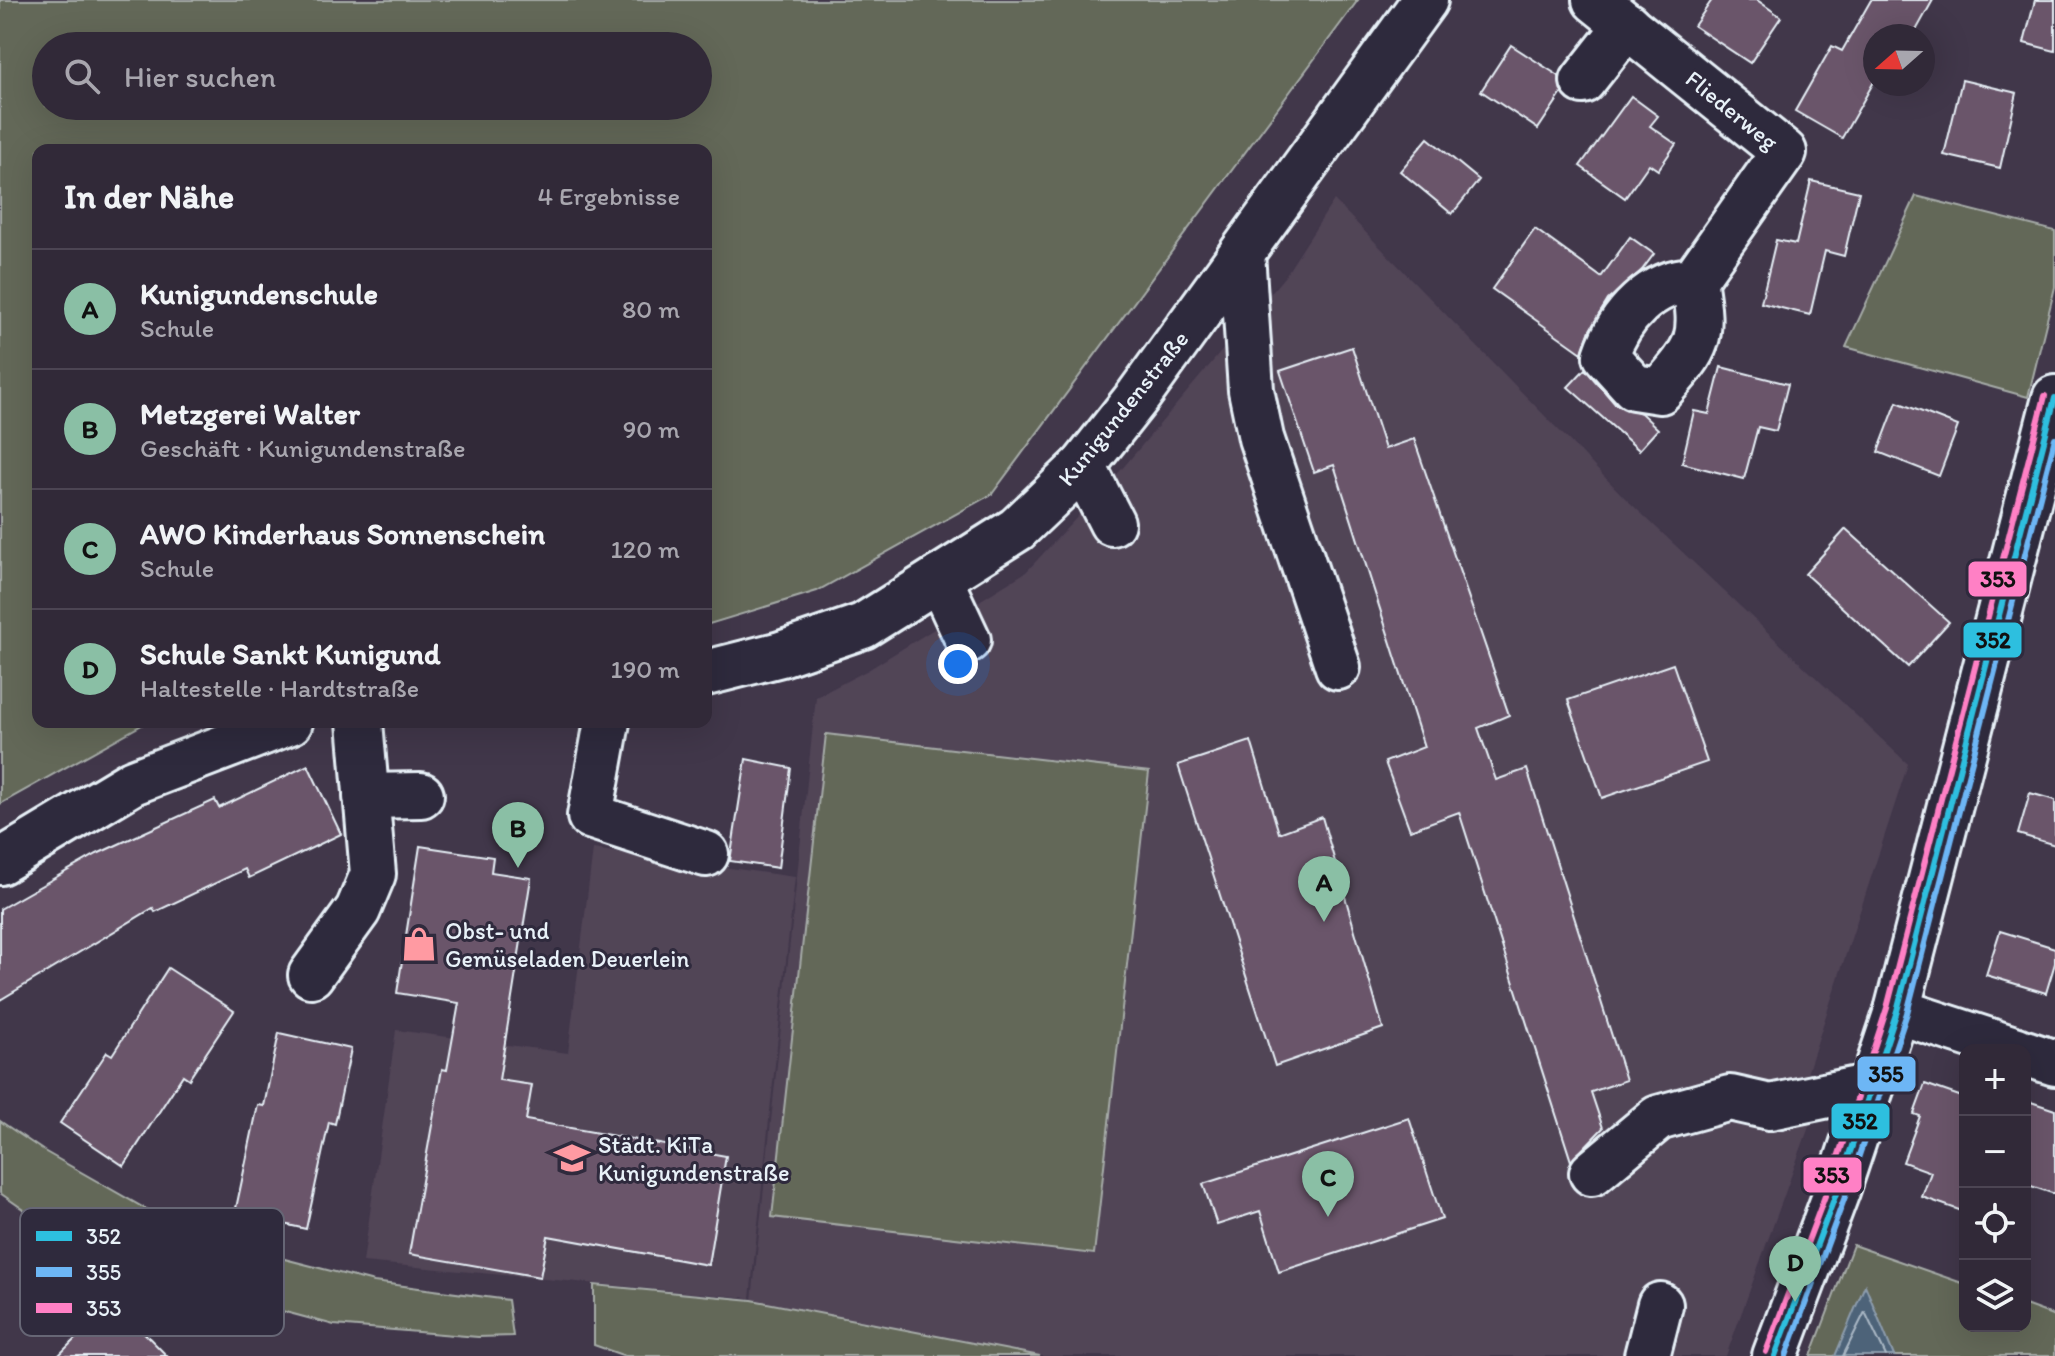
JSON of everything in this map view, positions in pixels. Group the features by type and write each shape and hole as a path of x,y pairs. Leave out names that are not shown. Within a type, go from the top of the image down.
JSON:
{"street":[{"name":"Kunigundenstraße","path":"712,671 781,654 863,626 1017,529 1083,466 1425,0"},
{"path":"1583,81 1611,12"},
{"name":"Fliederweg","path":"1611,12 1784,152 1694,280"},
{"path":"1242,253 1251,390 1261,438 1338,667"},
{"path":"1775,1356 1897,1011 2055,398"},
{"path":"1083,466 1112,523"},
{"path":"939,578 968,640"},
{"path":"0,862 133,782 274,728"},
{"path":"311,975 358,910 373,874 360,728"},
{"path":"606,728 590,816 706,854"},
{"path":"366,796 421,795"},
{"path":"1897,1011 1999,1044"},
{"path":"2031,1055 2055,1063"},
{"path":"1592,1173 1658,1118 1730,1098 1770,1107 1872,1086"},
{"path":"1647,1356 1660,1305"}],"shaded area":[{"path":"1334,200 1626,499 1908,764 1805,1080 1815,1110 1726,1356 1040,1356 752,1300 816,697 868,670 1026,572 1121,470 1285,276"},
{"name":"Städt. KiTa Kunigundenstraße","path":"593,849 795,877 750,1298 363,1262 396,1030 568,1053"}],"green space":[{"path":"0,0 1358,0 992,494 817,591 712,623 712,144 32,144 32,728 136,728 0,804"},
{"path":"1916,196 2055,231 2055,287 2028,397 1846,347"},
{"path":"826,734 1149,772 1094,1254 772,1217"},
{"path":"0,1121 44,1151 144,1208 21,1208 0,1193"},
{"path":"1853,1245 1959,1282 1959,1332 2031,1332 2031,1307 2055,1316 2055,1356 1811,1356"},
{"path":"284,1259 374,1282 508,1300 513,1336 478,1337 334,1325 284,1312"},
{"path":"594,1285 752,1300 1040,1356 625,1356 594,1345"}],"water":[{"path":"1865,1285 1894,1356 1835,1356"}],"building":[{"path":"1712,0 1757,0 1781,17 1750,63 1694,26"},
{"path":"1871,0 1933,0 1920,24 1863,24 1863,96 1866,96 1842,138 1795,111 1832,46 1842,51"},
{"path":"2035,0 2055,0 2055,51 2024,43"},
{"path":"1511,45 1559,76 1562,93 1538,129 1481,91"},
{"path":"1962,80 2017,93 2000,168 1944,155"},
{"path":"1631,96 1658,116 1650,126 1676,144 1658,170 1649,164 1625,198 1580,166"},
{"path":"1428,138 1479,180 1452,214 1400,171"},
{"path":"1811,181 1859,192 1844,256 1825,251 1810,315 1761,303 1776,240 1796,244"},
{"path":"1535,229 1601,277 1630,237 1654,254 1642,270 1608,300 1590,330 1582,353 1492,289"},
{"path":"1352,347 1385,449 1414,439 1509,715 1478,728 1496,780 1527,769 1626,1080 1591,1092 1603,1128 1571,1161 1459,812 1410,830 1385,762 1424,747 1334,465 1314,472 1280,371"},
{"path":"1721,367 1788,384 1776,431 1758,427 1744,479 1682,463 1694,411 1709,414"},
{"path":"1585,369 1615,404 1641,413 1658,429 1639,450 1568,387"},
{"path":"1897,402 1958,426 1939,476 1878,452"},
{"path":"1846,529 1949,622 1908,667 1805,574"},
{"path":"1673,664 1707,762 1602,798 1568,700"},
{"path":"1251,741 1279,833 1322,817 1383,1028 1275,1066 1178,765"},
{"path":"746,759 791,768 778,868 730,861"},
{"path":"308,765 341,834 249,878 245,869 155,912 153,908 0,1000 0,909 97,854 215,800 219,808"},
{"path":"2030,793 2055,800 2055,845 2018,834"},
{"path":"420,846 493,857 491,872 531,878 499,1080 532,1085 526,1120 726,1156 708,1265 548,1236 540,1277 409,1254 442,1069 447,1070 459,1003 397,993"},
{"path":"2000,931 2055,948 2055,963 2046,993 1986,975"},
{"path":"168,968 234,1011 189,1079 183,1075 124,1166 60,1123 107,1052 112,1055"},
{"path":"279,1033 351,1049 335,1124 329,1122 306,1229 284,1224 284,1208 236,1208 258,1105 264,1106"},
{"path":"1925,1084 1959,1096 1959,1210 1922,1197 1931,1172 1903,1162 1920,1116 1914,1114"},
{"path":"2031,1102 2055,1110 2055,1194 2031,1186"},
{"path":"1409,1118 1442,1219 1279,1272 1260,1211 1217,1225 1203,1184"},
{"path":"78,1336 147,1336 167,1356 58,1356"}],"transit line":[{"name":"353","path":"1766,1352 1828,1188 1887,1008 2045,396"},
{"name":"352","path":"1775,1356 1837,1191 1897,1011 2055,398"},
{"name":"355","path":"1786,1356 1846,1194 1907,1013 2055,438"}],"place":[{"name":"Metzgerei Walter","path":"518,868"},
{"name":"Kunigundenschule","path":"1324,922"},
{"name":"Obst- und Gemüseladen Deuerlein","path":"419,944"},
{"name":"Städt. KiTa Kunigundenstraße","path":"572,1158"},
{"name":"AWO Kinderhaus Sonnenschein","path":"1328,1217"},
{"name":"Schule Sankt Kunigund","path":"1795,1302"}]}
